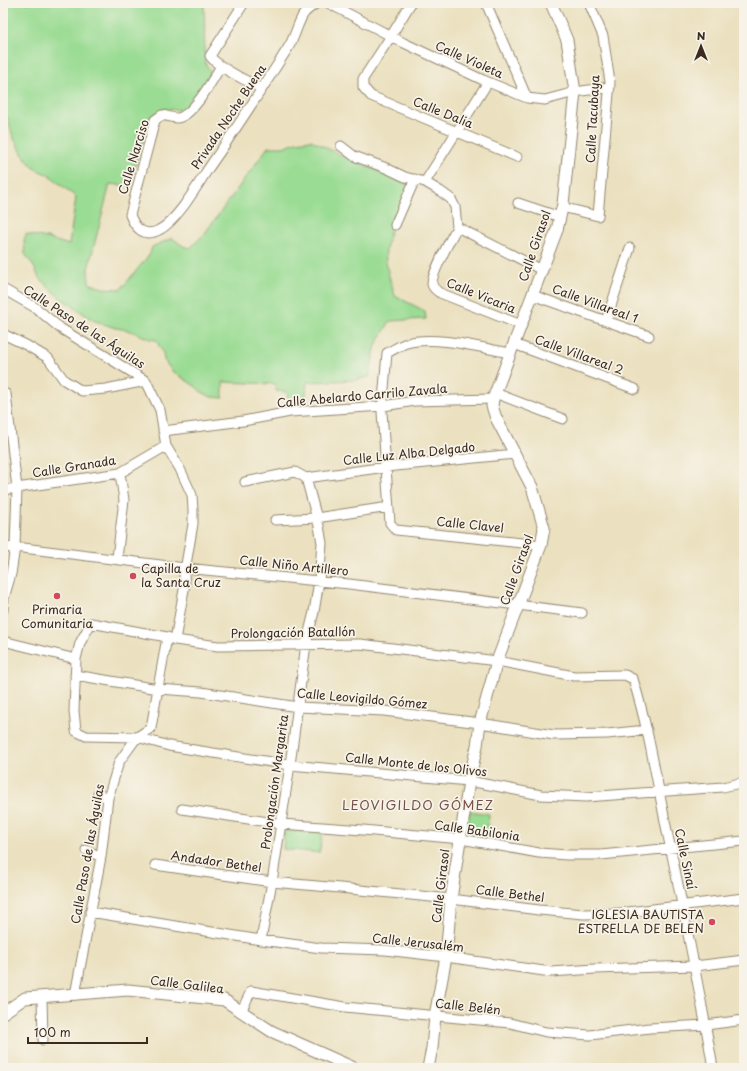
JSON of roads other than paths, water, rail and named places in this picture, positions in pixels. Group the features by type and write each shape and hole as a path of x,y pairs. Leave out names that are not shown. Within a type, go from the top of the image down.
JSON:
{"street":[{"path":"244,3 210,56 221,66 262,89"},
{"name":"Privada Noche Buena","path":"149,234 159,230 170,222 188,200 291,43 304,14 317,3"},
{"name":"Calle Violeta","path":"328,3 391,36 488,82 527,98 545,100 575,92 610,87"},
{"path":"391,36 411,3"},
{"path":"486,3 527,98"},
{"name":"Calle Girasol","path":"428,1068 432,1048 435,1016 446,956 451,899 469,781 477,746 480,723 497,661 541,545 544,528 532,487 496,418 492,406 494,396 557,230 561,212 575,92 567,40 551,3"},
{"name":"Calle Tacubaya","path":"561,212 598,216 610,82 603,36 589,3"},
{"name":"Calle Dalia","path":"391,36 363,79 363,87 371,96 518,157"},
{"name":"Calle Narciso","path":"149,234 139,230 134,225 130,215 156,120 162,115 178,118 187,115 221,66"},
{"path":"425,182 488,82"},
{"path":"341,146 354,156 425,182 440,190 451,199 455,207 457,227 542,270"},
{"path":"395,226 415,179"},
{"path":"518,203 561,212"},
{"name":"Calle Vicaria","path":"457,227 441,258 432,282 434,289 440,293 521,325"},
{"path":"606,321 630,248"},
{"name":"Calle Paso de las Águilas","path":"3,289 36,308 60,328 146,381 160,410 166,446 180,469 192,496 193,524 185,568 185,584 158,689 151,728 137,737 119,762 108,798 101,857 75,995"},
{"name":"Calle Villareal 1","path":"532,295 649,336"},
{"path":"3,334 48,358 64,380 82,391 106,389 146,381"},
{"name":"Calle Villareal 2","path":"383,406 387,353 405,343 421,340 512,348 635,389"},
{"path":"3,610 4,598 11,574 15,546 17,488 13,450 4,394"},
{"path":"494,396 563,418"},
{"name":"Calle Abelardo Carrilo Zavala","path":"163,431 243,421 290,412 383,406 415,401 494,396"},
{"path":"275,520 316,518 389,508 382,412 383,406"},
{"name":"Calle Granada","path":"3,490 120,473 166,446"},
{"path":"3,450 13,450"},
{"name":"Calle Luz Alba Delgado","path":"306,478 386,467 515,454"},
{"path":"245,482 295,472 306,478"},
{"path":"117,558 124,500 120,473"},
{"name":"Prolongación Margarita","path":"262,940 290,765 306,644 314,612 319,581 322,543 306,478"},
{"name":"Calle Clavel","path":"389,508 390,523 396,530 541,545"},
{"name":"Calle Niño Artillero","path":"3,548 15,546 185,568 319,581 582,612"},
{"name":"Prolongación Batallón","path":"76,659 80,643 91,623 171,639 218,646 360,644 497,661 574,676 624,674 633,679"},
{"path":"3,641 76,659 75,674"},
{"name":"Calle Leovigildo Gómez","path":"75,674 158,689 201,692 298,707 384,711 480,723 554,735 607,734 647,730"},
{"name":"Calle Monte de los Olivos","path":"75,674 74,712 76,731 86,736 137,737 169,746 290,765 469,781 541,795 586,797 723,787 744,782"},
{"name":"Calle Sinaí","path":"633,679 647,730 695,966 713,1068"},
{"path":"98,794 108,798"},
{"name":"Calle Babilonia","path":"182,809 281,824 461,839 539,854 601,855 744,841"},
{"path":"86,850 101,857"},
{"name":"Andador Bethel","path":"155,865 272,882"},
{"name":"Calle Bethel","path":"272,882 451,899 584,914 620,913 682,904 744,898"},
{"name":"Calle Jerusalém","path":"90,912 321,948 385,950 446,956 551,972 595,968 695,966 744,960"},
{"name":"Calle Galilea","path":"3,1013 26,998 128,990 224,1000 271,1031 354,1068"},
{"name":"Calle Belén","path":"241,1012 251,991 345,1007 510,1023 546,1032 590,1035 650,1028 706,1025 744,1020"},
{"path":"42,997 44,1040"}],"place":[{"name":"Capilla de la Santa Cruz","path":"133,576"},
{"name":"Primaria Comunitaria","path":"57,596"},
{"name":"IGLESIA BAUTISTA ESTRELLA DE BELEN","path":"712,922"}],"district":[{"name":"LEOVIGILDO GÓMEZ","path":"418,805"}]}
